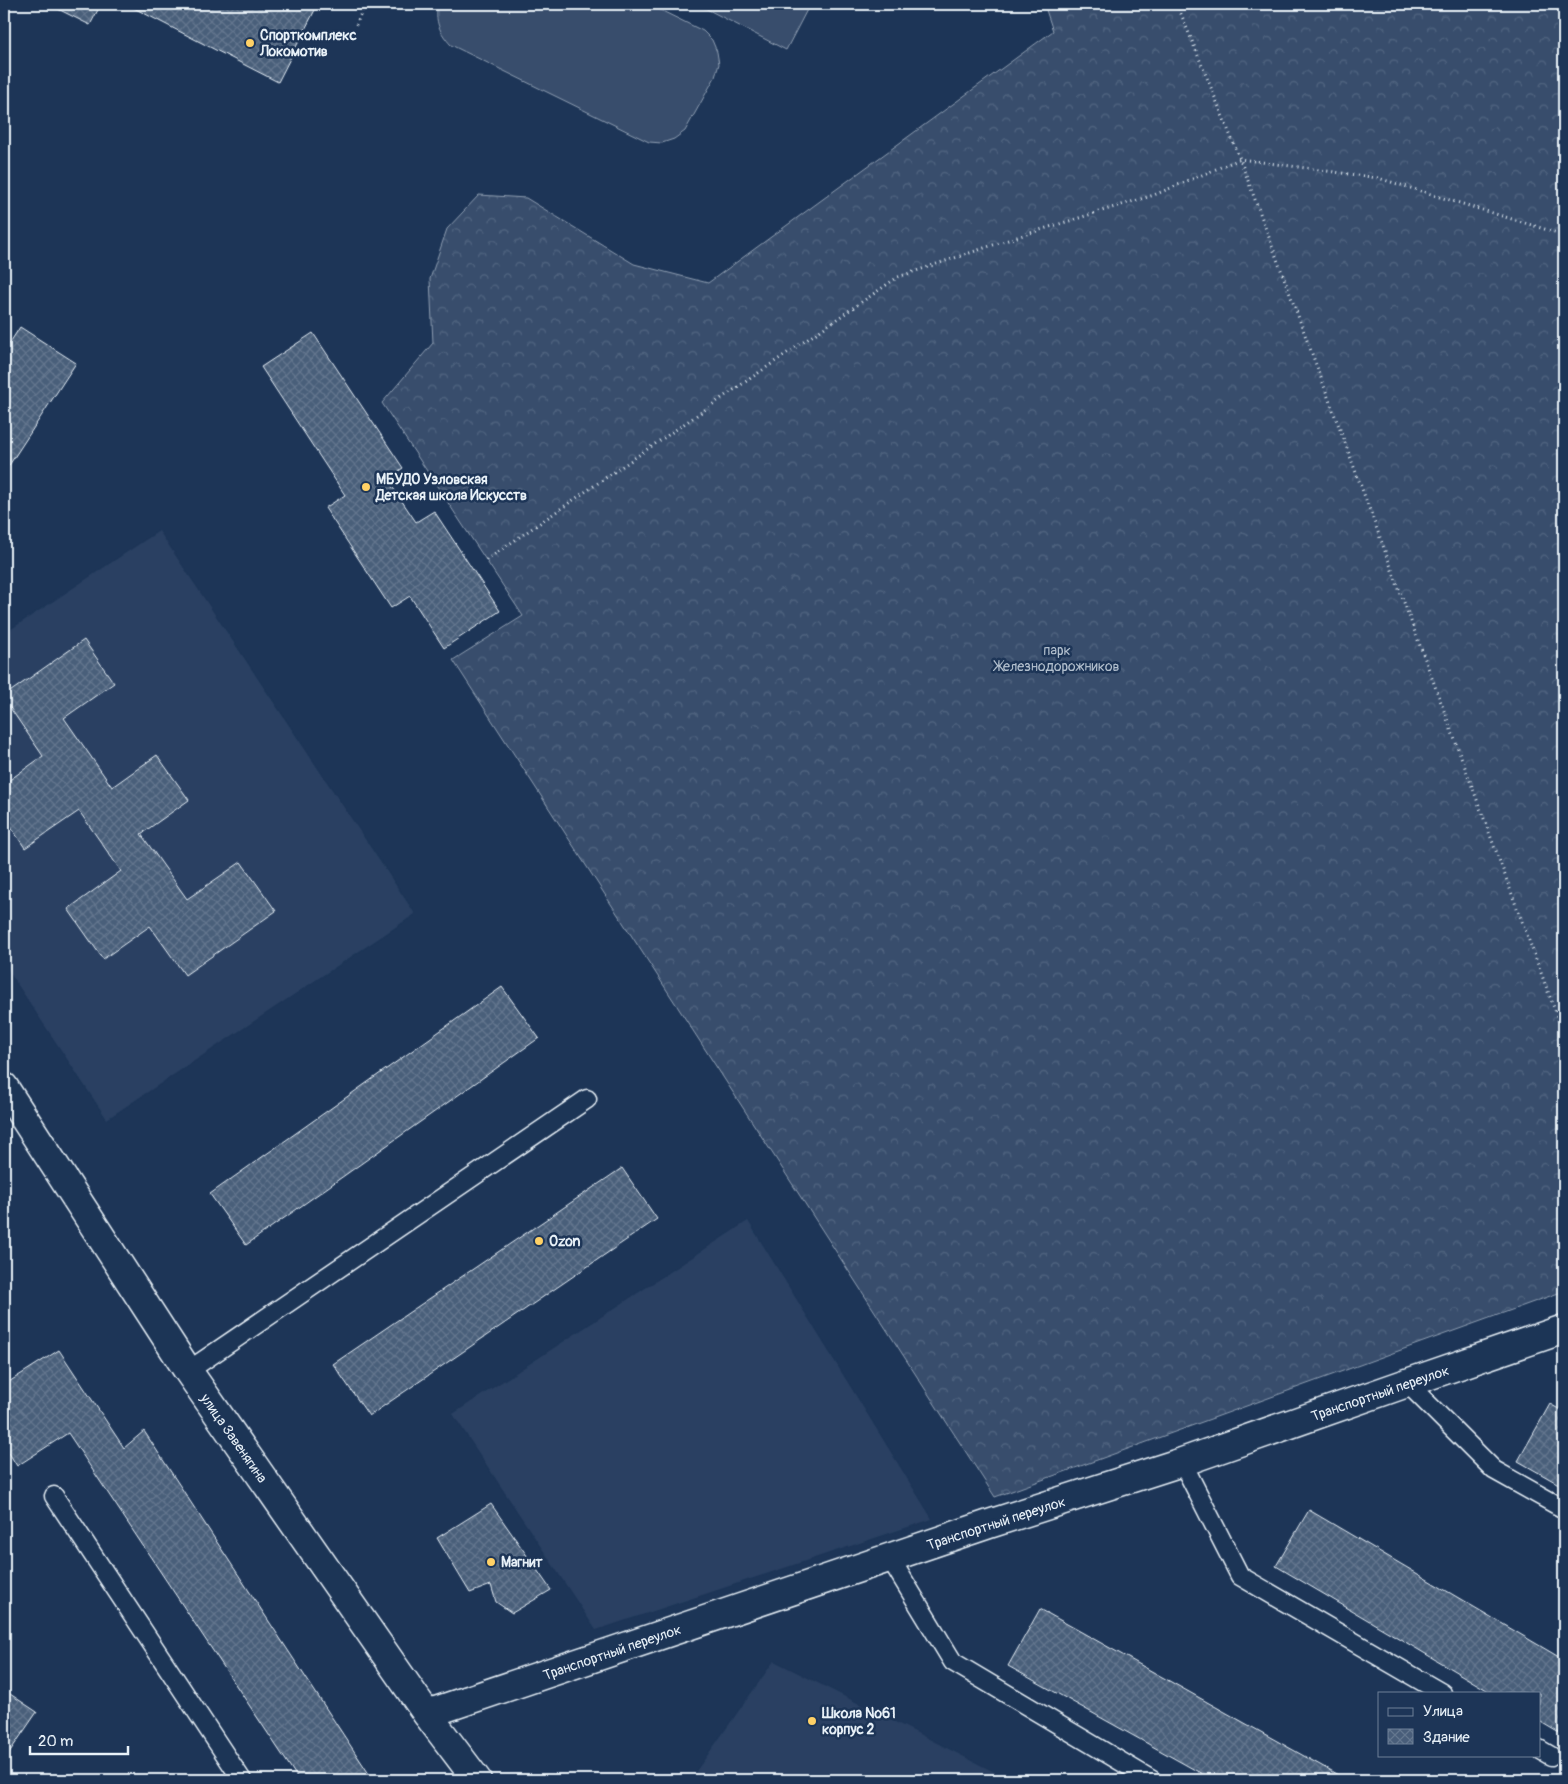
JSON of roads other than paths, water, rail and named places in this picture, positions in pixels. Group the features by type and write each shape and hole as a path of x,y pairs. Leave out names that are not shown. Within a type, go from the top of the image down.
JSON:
{"street":[{"name":"улица Завенягина","path":"4,1087 188,1371 427,1714 477,1780"},
{"name":"Транспортный переулок","path":"427,1714 1182,1462 1564,1330"}],"lane":[{"path":"188,1371 587,1099"},
{"path":"1407,1383 1494,1470 1564,1509"},
{"path":"1182,1462 1240,1576 1440,1692"},
{"path":"54,1496 242,1780"},
{"path":"890,1558 952,1662 1152,1780"}],"place":[{"name":"Спорткомплекс Локомотив","path":"250,43"},
{"name":"МБУДО Узловская Детская школа Искусств","path":"366,487"},
{"name":"Ozon","path":"539,1241"},
{"name":"Магнит","path":"491,1562"},
{"name":"Школа №61 корпус 2","path":"812,1721"}],"park label":[{"name":"парк Железнодорожников","path":"1057,658"}]}
